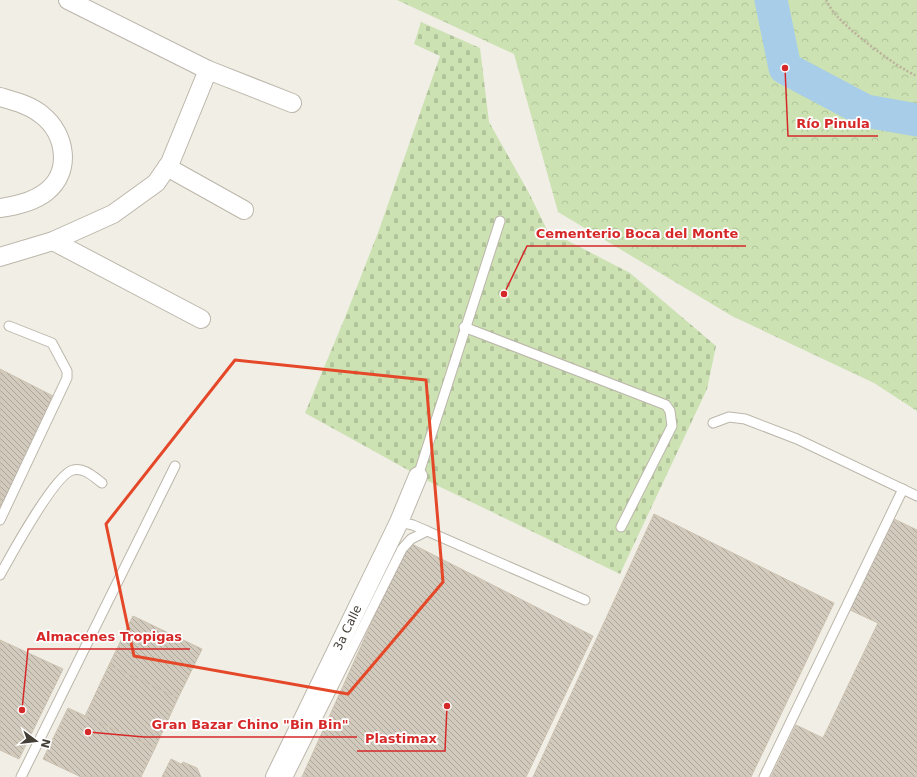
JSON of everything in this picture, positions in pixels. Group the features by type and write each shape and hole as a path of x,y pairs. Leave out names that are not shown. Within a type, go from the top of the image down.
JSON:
{"street":[{"path":"68,0 208,70 292,103"},
{"path":"0,257 54,241 113,214 156,183 167,168 179,144 208,70"},
{"path":"0,96 29,107 49,121 63,144 63,158 58,176 47,192 28,201 0,208"},
{"path":"167,168 244,210"},
{"path":"54,241 201,319"},
{"name":"3a Calle","path":"274,777 399,522 418,476"}],"lane":[{"path":"418,476 464,327 500,221"},
{"path":"0,520 67,378 67,371 52,343 9,326"},
{"path":"464,327 666,405 670,411 672,426 621,528"},
{"path":"714,423 729,417 745,419 797,439 917,496"},
{"path":"21,777 175,466"},
{"path":"0,575 38,510 67,472 76,470 87,471 102,483"},
{"path":"764,777 903,489"},
{"path":"399,522 413,525 585,600"},
{"path":"288,777 402,549 411,539 427,532"}],"path":[{"path":"826,0 836,15 869,44 904,71 917,76"}],"highlighted area":[{"path":"235,360 426,380 443,582 348,694 134,656 106,524"}],"green space":[{"path":"397,0 917,0 917,411 874,383 732,316 558,212 514,54"},
{"path":"421,22 480,48 489,122 529,193 547,230 630,273 716,346 707,389 620,574 428,481 305,413 346,315 379,230 440,56 414,44"}],"building":[{"path":"0,369 53,396 0,509"},
{"path":"654,514 834,603 751,777 533,777"},
{"path":"892,518 917,530 917,777 771,777 796,725 823,738 878,623 850,610"},
{"path":"408,542 593,636 526,777 302,777"},
{"path":"133,616 202,649 178,698 109,665"},
{"path":"0,640 63,669 19,759 0,750"},
{"path":"109,665 178,698 155,748 85,716"},
{"path":"68,708 155,748 141,777 81,777 43,759"},
{"path":"171,759 181,764 183,762 197,768 201,777 162,777"}],"waterway":[{"path":"771,0 785,68 866,111 917,120"}],"place":[{"name":"Río Pinula","path":"785,68"},
{"name":"Cementerio Boca del Monte","path":"504,294"},
{"name":"Plastimax","path":"447,706"},
{"name":"Almacenes Tropigas","path":"22,710"},
{"name":"Gran Bazar Chino \"Bin Bin\"","path":"88,732"}]}
